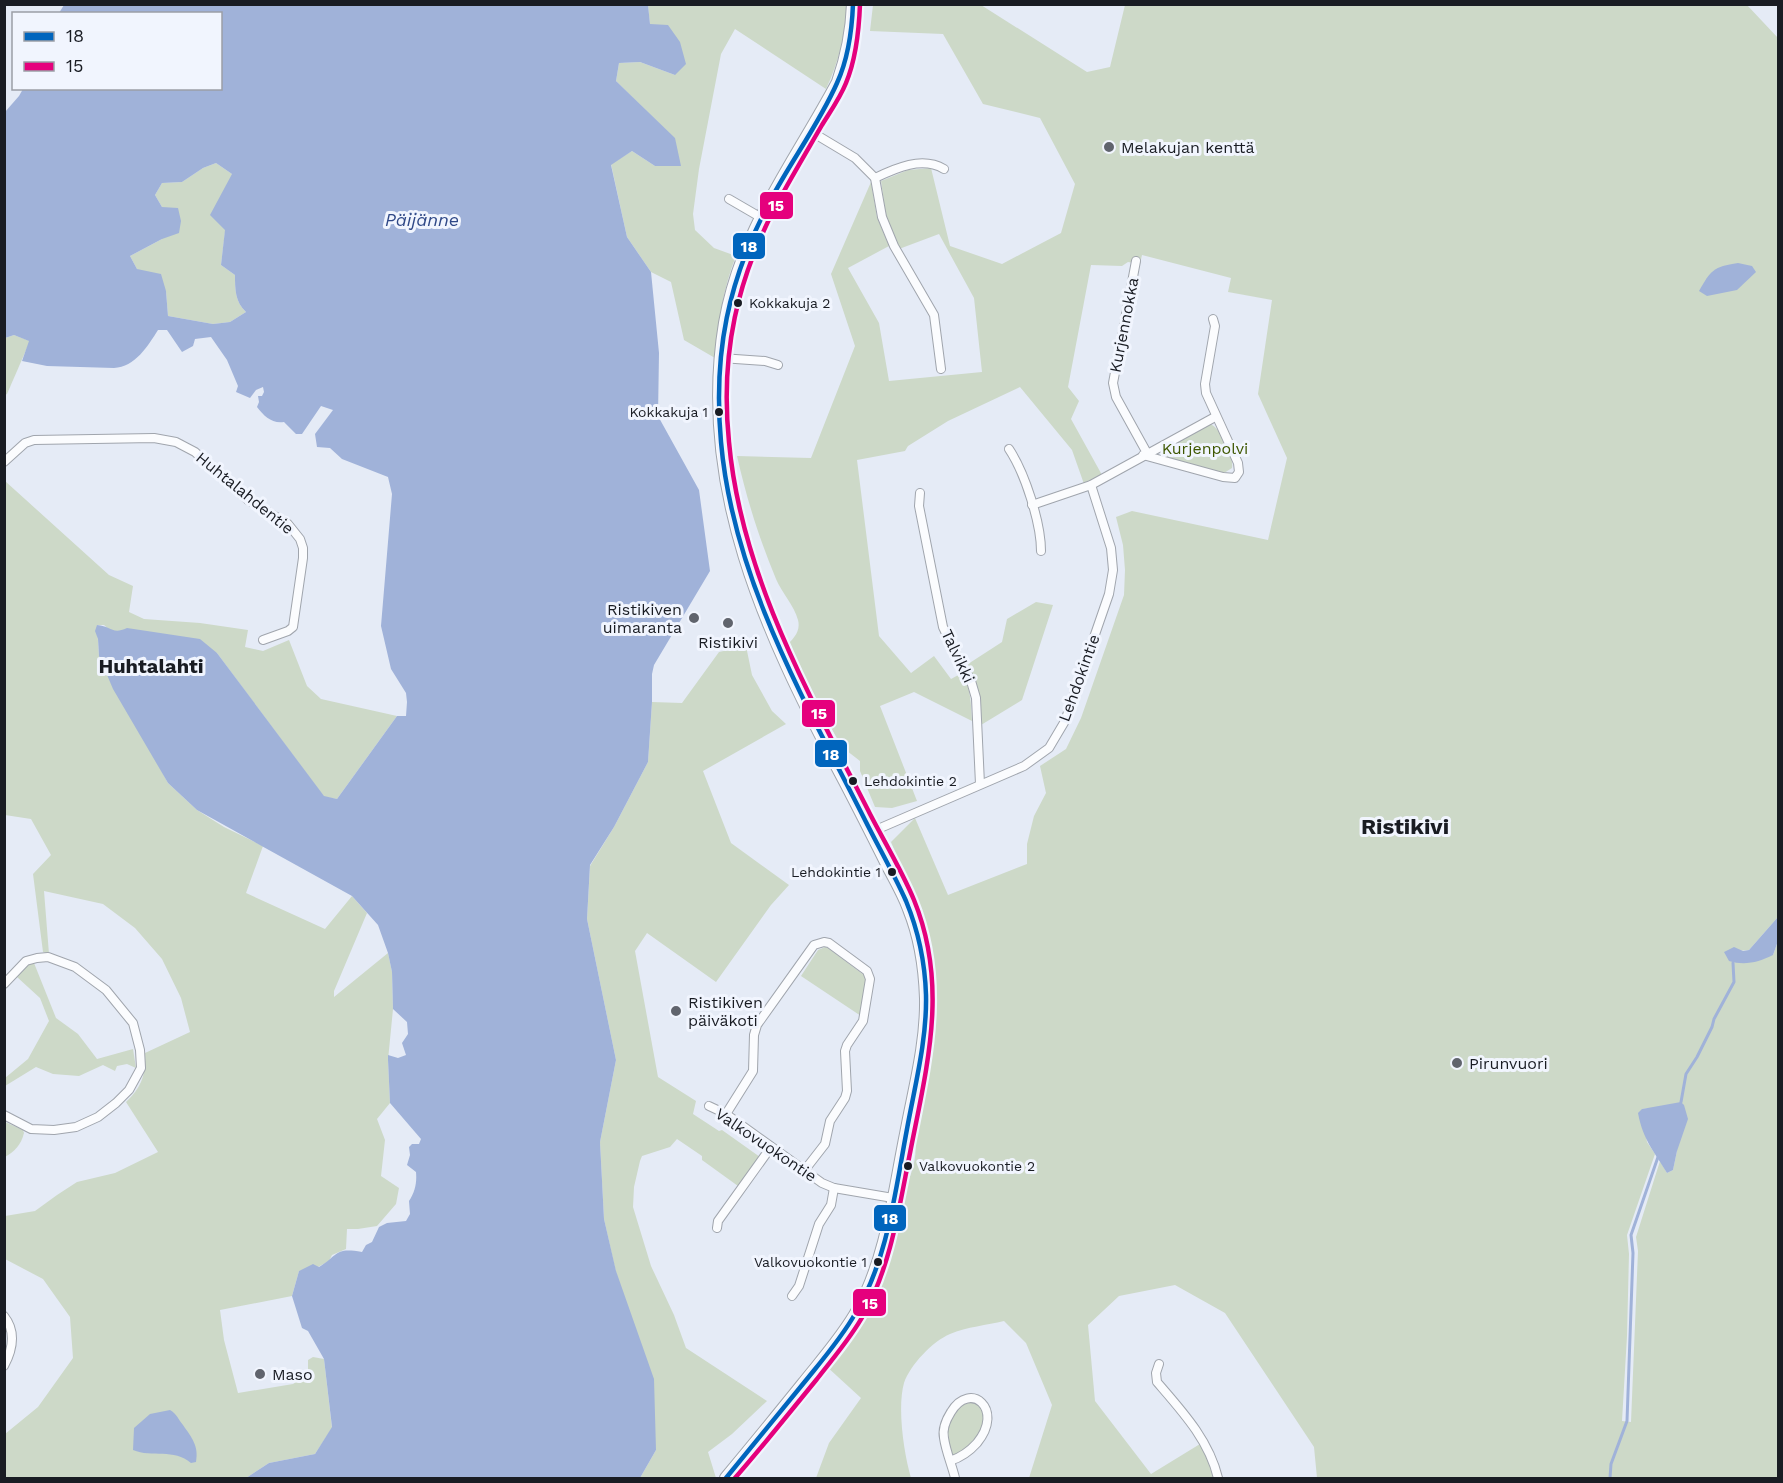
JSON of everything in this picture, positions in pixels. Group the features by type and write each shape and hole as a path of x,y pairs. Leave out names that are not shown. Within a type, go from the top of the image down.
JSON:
{"street":[{"path":"726,1479 836,1343 856,1314 875,1272 893,1198 923,1044 926,1002 922,957 910,910 790,674 764,614 732,511 723,459 719,407 721,358 733,285 746,247 760,217 838,82 846,60 851,35 853,4"},
{"path":"810,131 855,158 875,178 882,217 894,246 934,315 941,369"},
{"path":"875,178 895,169 918,164 936,164 944,169"},
{"path":"729,200 760,217"},
{"name":"Kurjennokka","path":"1136,261 1113,383 1116,397 1145,454"},
{"path":"1145,454 1223,477 1235,478 1239,472 1238,463 1206,393 1205,384 1215,326 1213,319"},
{"path":"721,358 765,361 778,365"},
{"path":"1032,505 1091,485 1215,417"},
{"name":"Huhtalahdentie","path":"4,462 25,443 34,440 154,438 176,442 195,452 248,500 288,524 300,539 303,558 292,627 288,631 263,640"},
{"path":"1009,448 1018,462 1032,505 1041,537 1041,552"},
{"name":"Lehdokintie","path":"871,832 1024,766 1049,747 1065,721 1109,594 1113,570 1111,548 1091,485"},
{"name":"Talvikki","path":"920,493 919,506 943,627 971,681 975,698 980,784"},
{"path":"726,1114 752,1075 754,1035 757,1025 814,945 829,943 867,971 870,979 863,1021 845,1051 847,1091 845,1098 830,1121 825,1144 804,1171"},
{"path":"4,984 26,961 37,958 48,957 75,967 106,990 133,1023 140,1050 141,1068 129,1090 116,1103 98,1117 76,1127 54,1130 31,1129 4,1115"},
{"name":"Valkovuokontie","path":"709,1106 726,1114 822,1183 834,1188 893,1198"},
{"path":"717,1228 718,1221 771,1147"},
{"path":"792,1296 799,1286 819,1224 831,1205 834,1188"},
{"path":"4,1316 9,1322 13,1340 11,1353 4,1366"},
{"path":"1159,1364 1156,1373 1157,1382 1197,1430 1213,1461 1218,1479"},
{"path":"950,1461 970,1451 986,1430 989,1420 988,1412 978,1400 970,1398 961,1401 954,1407 945,1422 943,1437 955,1479"}],"green space":[{"path":"648,5 847,5 841,48 826,89 735,29 721,54 699,169 693,214 695,230 714,248 736,256 722,306 715,358 684,340 671,282 651,272 627,237 611,164 632,151 655,166 674,138 616,81 619,63 640,62 675,75 650,25"},
{"path":"873,5 981,5 1087,72 1110,67 1125,5 1747,5 1778,38 1778,917 1749,950 1724,952 1773,955 1778,941 1778,1478 1317,1478 1314,1447 1225,1313 1175,1285 1119,1296 1088,1325 1095,1401 1151,1474 1200,1444 1209,1462 1213,1478 1029,1478 1052,1405 1026,1343 1004,1321 943,1337 923,1354 911,1369 904,1383 901,1418 911,1478 816,1478 829,1443 861,1398 825,1365 865,1317 879,1283 911,1175 916,1147 915,1138 932,1054 932,954 919,909 891,842 915,818 948,895 1027,864 1027,844 1034,816 1046,793 1040,766 1066,749 1081,718 1124,595 1123,545 1116,517 1132,511 1268,540 1287,458 1258,394 1272,300 1228,292 1231,278 1142,255 1140,264 1128,262 1122,266 1091,265 1068,387 1079,401 1071,419 1102,475 1084,484 1072,450 1020,387 948,421 908,446 905,451 857,460 879,636 911,673 934,656 951,679 962,673 969,690 972,721 914,692 880,706 917,801 892,808 875,807 860,771 860,761 842,747 785,647 797,632 798,620 776,579 764,549 737,456 811,458 855,346 831,274 871,182 877,217 889,246 848,268 879,323 889,381 982,372 974,298 939,234 899,249 886,216 881,181 908,170 931,168 950,246 1002,264 1061,233 1075,184 1040,118 983,104 943,34 870,31","holes":["1651,1108 1677,1151 1673,1170 1667,1173 1660,1161 1636,1237 1638,1251 1631,1422 1622,1421 1627,1336 1629,1254 1627,1235 1655,1154 1647,1142 1642,1109"]},
{"path":"216,163 232,174 221,265 235,275 238,300 246,312 230,322 213,324 168,316 166,291 137,269 130,256 162,239 162,207 155,195 162,183 182,182 203,168"},
{"path":"14,335 30,341 5,395 5,338"},
{"name":"Kurjenpolvi","path":"1210,424 1226,443 1232,468 1224,473 1163,458 1160,451"},
{"path":"5,481 109,575 133,586 129,612 144,619 200,623 248,630 245,647 263,651 289,640 307,686 321,699 397,716 337,799 324,797 217,653 111,631 104,625 97,625 99,656 168,783 197,810 224,827 263,846 246,893 325,929 352,896 367,913 334,991 334,997 388,953 392,972 393,1009 388,1060 390,1103 377,1119 385,1140 381,1176 399,1188 396,1204 377,1226 347,1229 346,1249 332,1255 329,1261 318,1267 299,1271 292,1296 220,1310 224,1340 238,1393 293,1384 308,1374 308,1360 313,1357 324,1359 332,1428 315,1454 269,1463 246,1478 5,1478 5,1434 38,1407 73,1358 70,1317 43,1279 5,1259 5,1216 35,1211 77,1182 115,1173 158,1152 126,1102 142,1080 145,1053 190,1032 181,998 162,959 135,928 103,904 44,891 49,954 43,952 33,874 51,855 31,819 5,815"},
{"path":"1036,602 1053,605 1022,700 981,725 975,680 968,664 1002,642 1007,619"},
{"path":"746,646 752,675 772,711 786,724 703,771 731,843 789,885 771,905 716,982 647,933 635,951 658,1077 696,1101 693,1114 719,1131 722,1130 760,1157 738,1186 677,1139 670,1147 642,1156 634,1187 633,1207 651,1266 674,1315 686,1348 767,1401 732,1434 708,1452 716,1478 640,1478 656,1450 604,1219 600,1142 616,1060 587,919 590,866 614,827 648,762 652,702 682,703 719,652"},
{"path":"825,947 864,975 866,983 861,1016 801,976 818,950"},
{"path":"34,963 56,1018 78,1034 97,1059 133,1049 136,1068 127,1064 117,1066 115,1071 103,1065 79,1076 53,1074 36,1067 5,1086 5,1078 28,1059 49,1021 40,998 17,977 28,965"},
{"path":"5,1122 23,1130 24,1133 17,1147 5,1157"},
{"path":"972,1403 982,1409 986,1418 969,1446 952,1455 948,1428 952,1417 962,1404"}],"water":[{"name":"Päijänne","path":"64,5 648,5 650,24 668,25 680,42 686,64 675,75 640,62 619,63 616,81 675,138 681,166 655,166 632,151 611,165 627,237 651,272 659,353 658,416 699,490 710,571 654,665 648,762 614,827 590,865 587,919 616,1060 600,1142 604,1219 616,1271 654,1379 656,1450 640,1478 246,1478 269,1463 315,1454 332,1427 324,1359 308,1331 302,1328 292,1296 299,1271 313,1264 319,1267 341,1251 362,1252 366,1245 372,1242 379,1227 387,1223 406,1221 410,1214 409,1201 416,1184 416,1172 407,1165 410,1155 409,1147 412,1144 419,1144 421,1139 390,1103 388,1060 388,1055 398,1058 406,1055 402,1043 408,1034 407,1022 393,1009 392,972 378,925 352,896 197,810 168,783 113,689 99,656 95,631 97,625 115,630 127,628 200,639 217,653 324,796 337,799 397,716 406,716 406,693 391,669 381,626 392,494 388,477 342,459 330,448 317,447 315,434 333,410 321,406 302,434 296,434 284,422 269,419 257,407 258,396 262,396 264,392 263,387 256,390 250,398 236,392 238,386 227,360 211,337 195,339 193,346 182,352 167,330 158,330 135,360 122,367 47,366 22,361 29,341 14,335 5,338 5,112 22,90 222,90 222,12 60,12","holes":["216,163 232,174 210,215 225,230 221,265 235,275 238,300 246,312 230,322 213,324 168,316 166,291 161,274 137,269 130,256 179,233 181,221 178,208 162,207 155,195 162,183 182,182 203,168"]},
{"path":"1738,263 1752,266 1756,272 1737,290 1707,296 1699,291 1707,278 1718,268"},
{"path":"1778,917 1778,941 1773,955 1752,962 1729,961 1724,952 1734,947 1743,951 1749,950"},
{"path":"1681,1102 1688,1119 1673,1170 1667,1173 1646,1138 1638,1113 1642,1109"},
{"path":"170,1410 194,1442 196,1462 191,1463 184,1458 170,1454 133,1450 134,1428 150,1414"}],"waterway":[{"path":"1681,1102 1686,1074 1697,1057 1734,982 1733,963"},
{"path":"1610,1478 1611,1464 1627,1421 1633,1253 1631,1235 1658,1157"}],"transit line":[{"name":"18","path":"726,1478 832,1347 850,1323 866,1293 883,1248 889,1224 925,1029 924,971 910,912 897,881 796,685 756,591 740,542 728,493 721,442 719,378 722,347 734,289 744,259 770,201 837,83 849,44 853,4"},
{"name":"15","path":"735,1478 842,1348 859,1323 873,1295 888,1256 898,1215 923,1089 931,1026 933,995 931,964 925,932 914,900 802,680 763,587 736,492 729,442 727,378 730,347 742,288 752,259 778,202 846,83 856,45 860,4"}],"place":[{"name":"Melakujan kenttä","path":"1109,147"},
{"name":"Kokkakuja 2","path":"738,303"},
{"name":"Kokkakuja 1","path":"719,412"},
{"name":"Ristikiven uimaranta","path":"694,618"},
{"name":"Ristikivi","path":"728,623"},
{"name":"Lehdokintie 2","path":"853,781"},
{"name":"Lehdokintie 1","path":"892,872"},
{"name":"Ristikiven päiväkoti","path":"676,1011"},
{"name":"Pirunvuori","path":"1457,1063"},
{"name":"Valkovuokontie 2","path":"908,1166"},
{"name":"Valkovuokontie 1","path":"878,1262"},
{"name":"Maso","path":"260,1374"}],"district":[{"name":"Huhtalahti","path":"151,666"},
{"name":"Ristikivi","path":"1405,826"}]}
